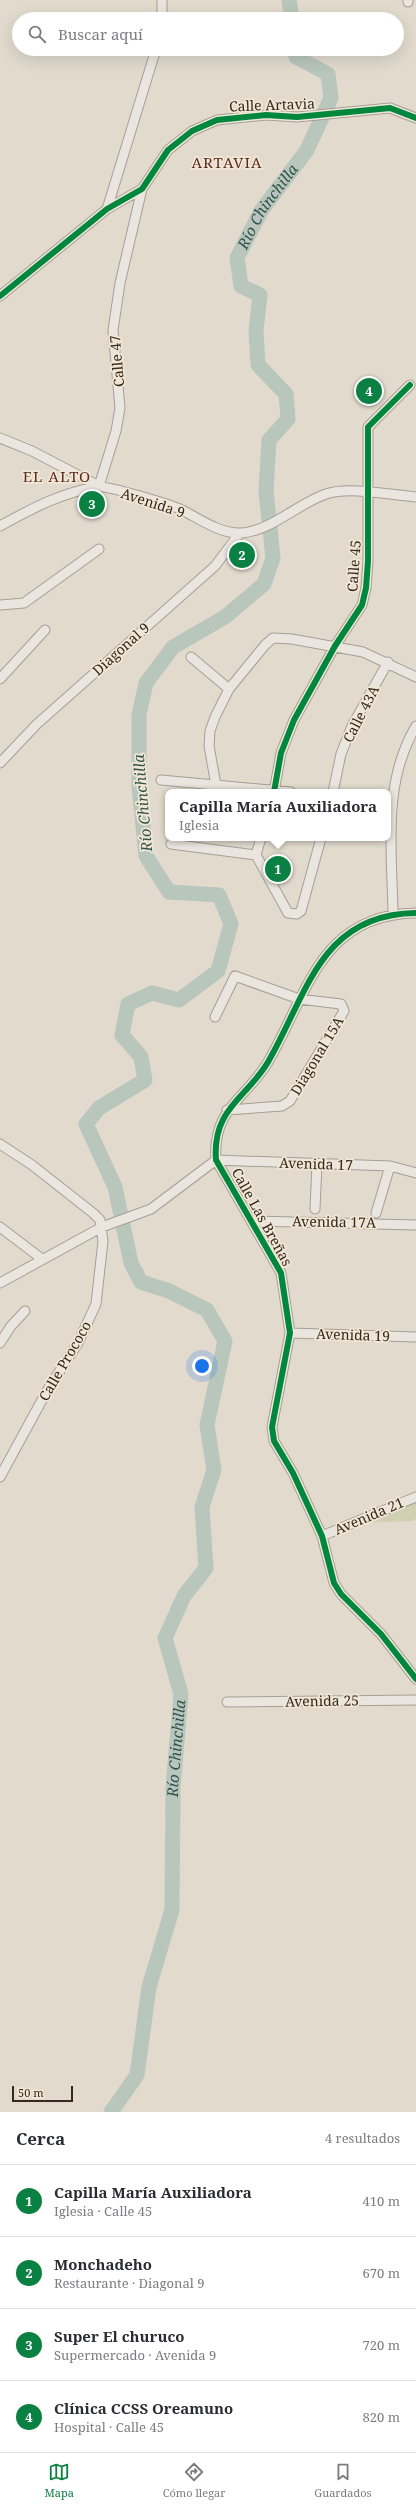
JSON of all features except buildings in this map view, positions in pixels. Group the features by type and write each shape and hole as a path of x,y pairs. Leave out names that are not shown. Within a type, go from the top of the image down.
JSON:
{"street":[{"path":"162,0 162,12"},
{"path":"107,209 154,56"},
{"name":"Calle Artavia","path":"0,296 107,209 142,189 168,150 192,131 216,120 254,115 297,117 390,108 416,118"},
{"name":"Calle 47","path":"99,486 116,431 120,408 113,330 120,283 142,189"},
{"name":"Calle 45","path":"274,789 281,753 294,720 335,646 362,605 366,588 369,492 368,427 410,385"},
{"name":"Avenida 9","path":"0,438 32,451 99,486 177,508 222,530 240,533"},
{"path":"0,526 35,506 64,495 99,486"},
{"path":"240,533 260,528 327,493 369,492 416,497"},
{"name":"Diagonal 9","path":"0,763 37,724 215,566 240,533"},
{"path":"0,605 24,603 99,549"},
{"path":"0,679 45,630"},
{"path":"216,785 209,746 210,731 229,689 265,645 273,638 292,639 363,652 388,662 416,677"},
{"path":"191,657 229,689"},
{"name":"Calle 43A","path":"333,789 341,754 352,726 388,662"},
{"path":"391,796 397,771 415,728"},
{"path":"161,780 255,789"},
{"path":"391,838 393,913 416,913"},
{"path":"260,841 256,855 288,913 293,914 301,911 319,841"},
{"path":"171,844 256,855"},
{"name":"Calle Las Breñas","path":"393,913 361,927 343,938 326,954 312,973 265,1067 226,1110 216,1142 216,1160 280,1273 290,1333 272,1427 274,1441 293,1472 322,1536 338,1588 381,1634 416,1679"},
{"path":"215,1017 235,976 299,999"},
{"name":"Diagonal 15A","path":"226,1110 286,1104 344,1011 344,1007 341,1004 299,999"},
{"path":"0,1144 32,1165 93,1213 100,1220 102,1227"},
{"path":"0,1283 102,1227 134,1217 162,1201 216,1160"},
{"name":"Avenida 17","path":"216,1160 390,1166 416,1173"},
{"path":"315,1209 317,1164"},
{"path":"376,1213 390,1166"},
{"name":"Avenida 17A","path":"251,1221 416,1225"},
{"path":"0,1227 42,1259"},
{"name":"Calle Prococo","path":"0,1477 48,1389 78,1343 96,1304 102,1264 102,1227"},
{"path":"0,1344 12,1326 25,1311"},
{"name":"Avenida 19","path":"290,1333 416,1337"},
{"name":"Avenida 21","path":"322,1536 416,1496"},
{"name":"Avenida 25","path":"227,1702 416,1700"}],"green space":[{"path":"416,1499 416,1518 413,1521 359,1523"}],"waterway":[{"name":"Río Chinchilla","path":"289,0 291,12"},
{"name":"Río Chinchilla","path":"111,2112 137,2075 149,1987 172,1910 173,1788 181,1694 165,1638 184,1596 206,1568 202,1507 214,1470 207,1425 225,1341 207,1310 169,1291 141,1282 131,1263 115,1187 86,1124 99,1108 145,1080 141,1057 122,1035 128,1004 152,993 179,1000 218,971 231,924 219,895 169,892 146,856 139,786 139,715 146,683 173,647 225,617 264,584 273,558 266,491 269,440 288,419 286,394 258,365 256,330 260,295 241,286 237,258 261,211 307,150 331,98 328,74 296,56"}],"cycle path":[{"path":"0,296 107,209 142,189 168,150 192,131 217,120 266,115 297,117 390,108 416,118"},
{"path":"275,789 281,753 294,720 335,646 362,605 366,588 368,561 368,427 410,385"},
{"path":"416,913 384,917 358,927 337,943 321,963 307,986 268,1062 260,1074 225,1116 219,1128 216,1142 216,1160 281,1273 290,1333 272,1427 274,1441 293,1473 322,1536 334,1583 341,1594 381,1634 416,1679"}],"place":[{"name":"Clínica CCSS Oreamuno","path":"369,391"},
{"name":"Super El churuco","path":"92,504"},
{"name":"Monchadeho","path":"242,555"},
{"name":"Capilla María Auxiliadora","path":"278,869"}],"district":[{"name":"ARTAVIA","path":"227,163"},
{"name":"EL ALTO","path":"57,477"}]}
